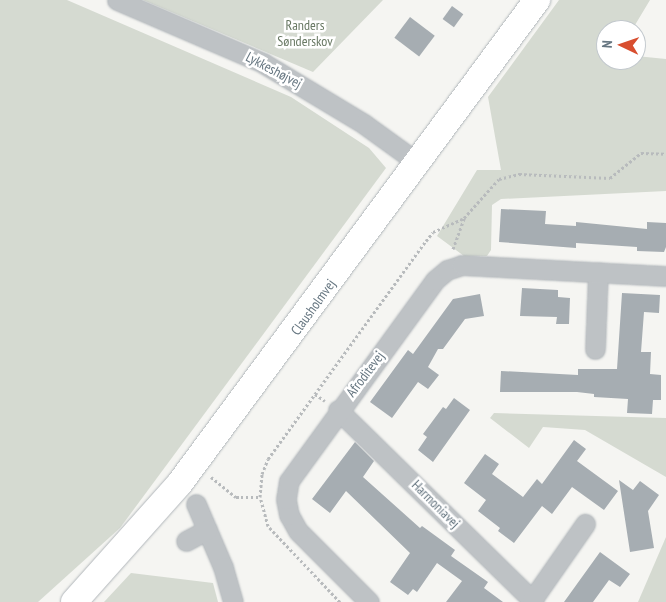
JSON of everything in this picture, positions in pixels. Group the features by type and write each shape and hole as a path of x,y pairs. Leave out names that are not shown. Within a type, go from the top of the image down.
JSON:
{"street":[{"name":"Lykkeshøjvej","path":"117,0 263,63 364,124 418,163"},
{"name":"Clausholmvej","path":"74,602 195,464 537,0"},
{"path":"446,270 462,265 666,276"},
{"name":"Afroditevej","path":"369,602 298,531 289,515 286,499 289,481 338,410 434,280 446,270"},
{"path":"595,348 598,272"},
{"name":"Harmoniavej","path":"338,410 533,601 585,524"},
{"path":"196,504 233,602"},
{"path":"186,540 207,530"}],"path":[{"path":"446,270 464,218 499,179 520,174 610,178 641,153 666,154"},
{"path":"424,248 434,232 464,218"},
{"path":"195,464 236,497 260,496"}],"green space":[{"path":"0,0 67,0 291,97 369,148 386,168 120,528 38,602 0,602"},
{"name":"Randers Sønderskov","path":"143,0 383,0 313,72"},
{"path":"559,0 650,0 638,20 596,20 596,70 646,70 646,57 666,59 666,191 501,199 492,205 491,250 487,256 464,256 437,236 477,170 501,170 488,97"},
{"path":"494,413 666,418 666,477 585,430 543,427 529,448 490,418"},
{"path":"666,537 666,602 638,602"},
{"path":"131,573 213,583 218,602 104,602"}],"building":[{"path":"452,6 463,14 454,27 443,19"},
{"path":"410,17 435,36 419,56 394,38"},
{"path":"501,209 546,211 545,224 576,226 576,222 647,229 647,222 666,223 666,247 664,252 637,251 637,247 576,243 576,248 499,242"},
{"path":"522,288 558,290 558,297 570,298 569,324 556,324 557,317 520,316"},
{"path":"622,293 660,295 659,313 644,312 641,352 651,352 650,374 661,375 661,400 653,400 652,414 627,413 628,399 594,397 594,394 577,392 500,392 501,371 578,375 578,369 617,369"},
{"path":"480,294 484,316 465,319 443,349 438,349 428,367 439,375 428,389 418,382 392,418 370,402 408,350 413,354 453,299"},
{"path":"454,398 470,410 433,462 418,450 427,437 423,434 443,407 446,409"},
{"path":"574,440 586,449 577,461 618,491 604,510 572,487 552,514 542,506 514,543 498,531 500,528 478,511 486,500 464,483 485,454 499,464 492,474 523,497 537,479 542,484"},
{"path":"355,442 374,461 363,477 420,528 422,526 455,550 451,556 488,582 484,588 503,602 446,602 462,581 437,563 417,592 413,589 408,595 390,582 410,553 346,491 330,513 312,499"},
{"path":"619,480 633,490 640,481 659,495 648,511 654,548 630,552"},
{"path":"600,552 630,574 620,587 609,580 593,602 564,602"}]}
